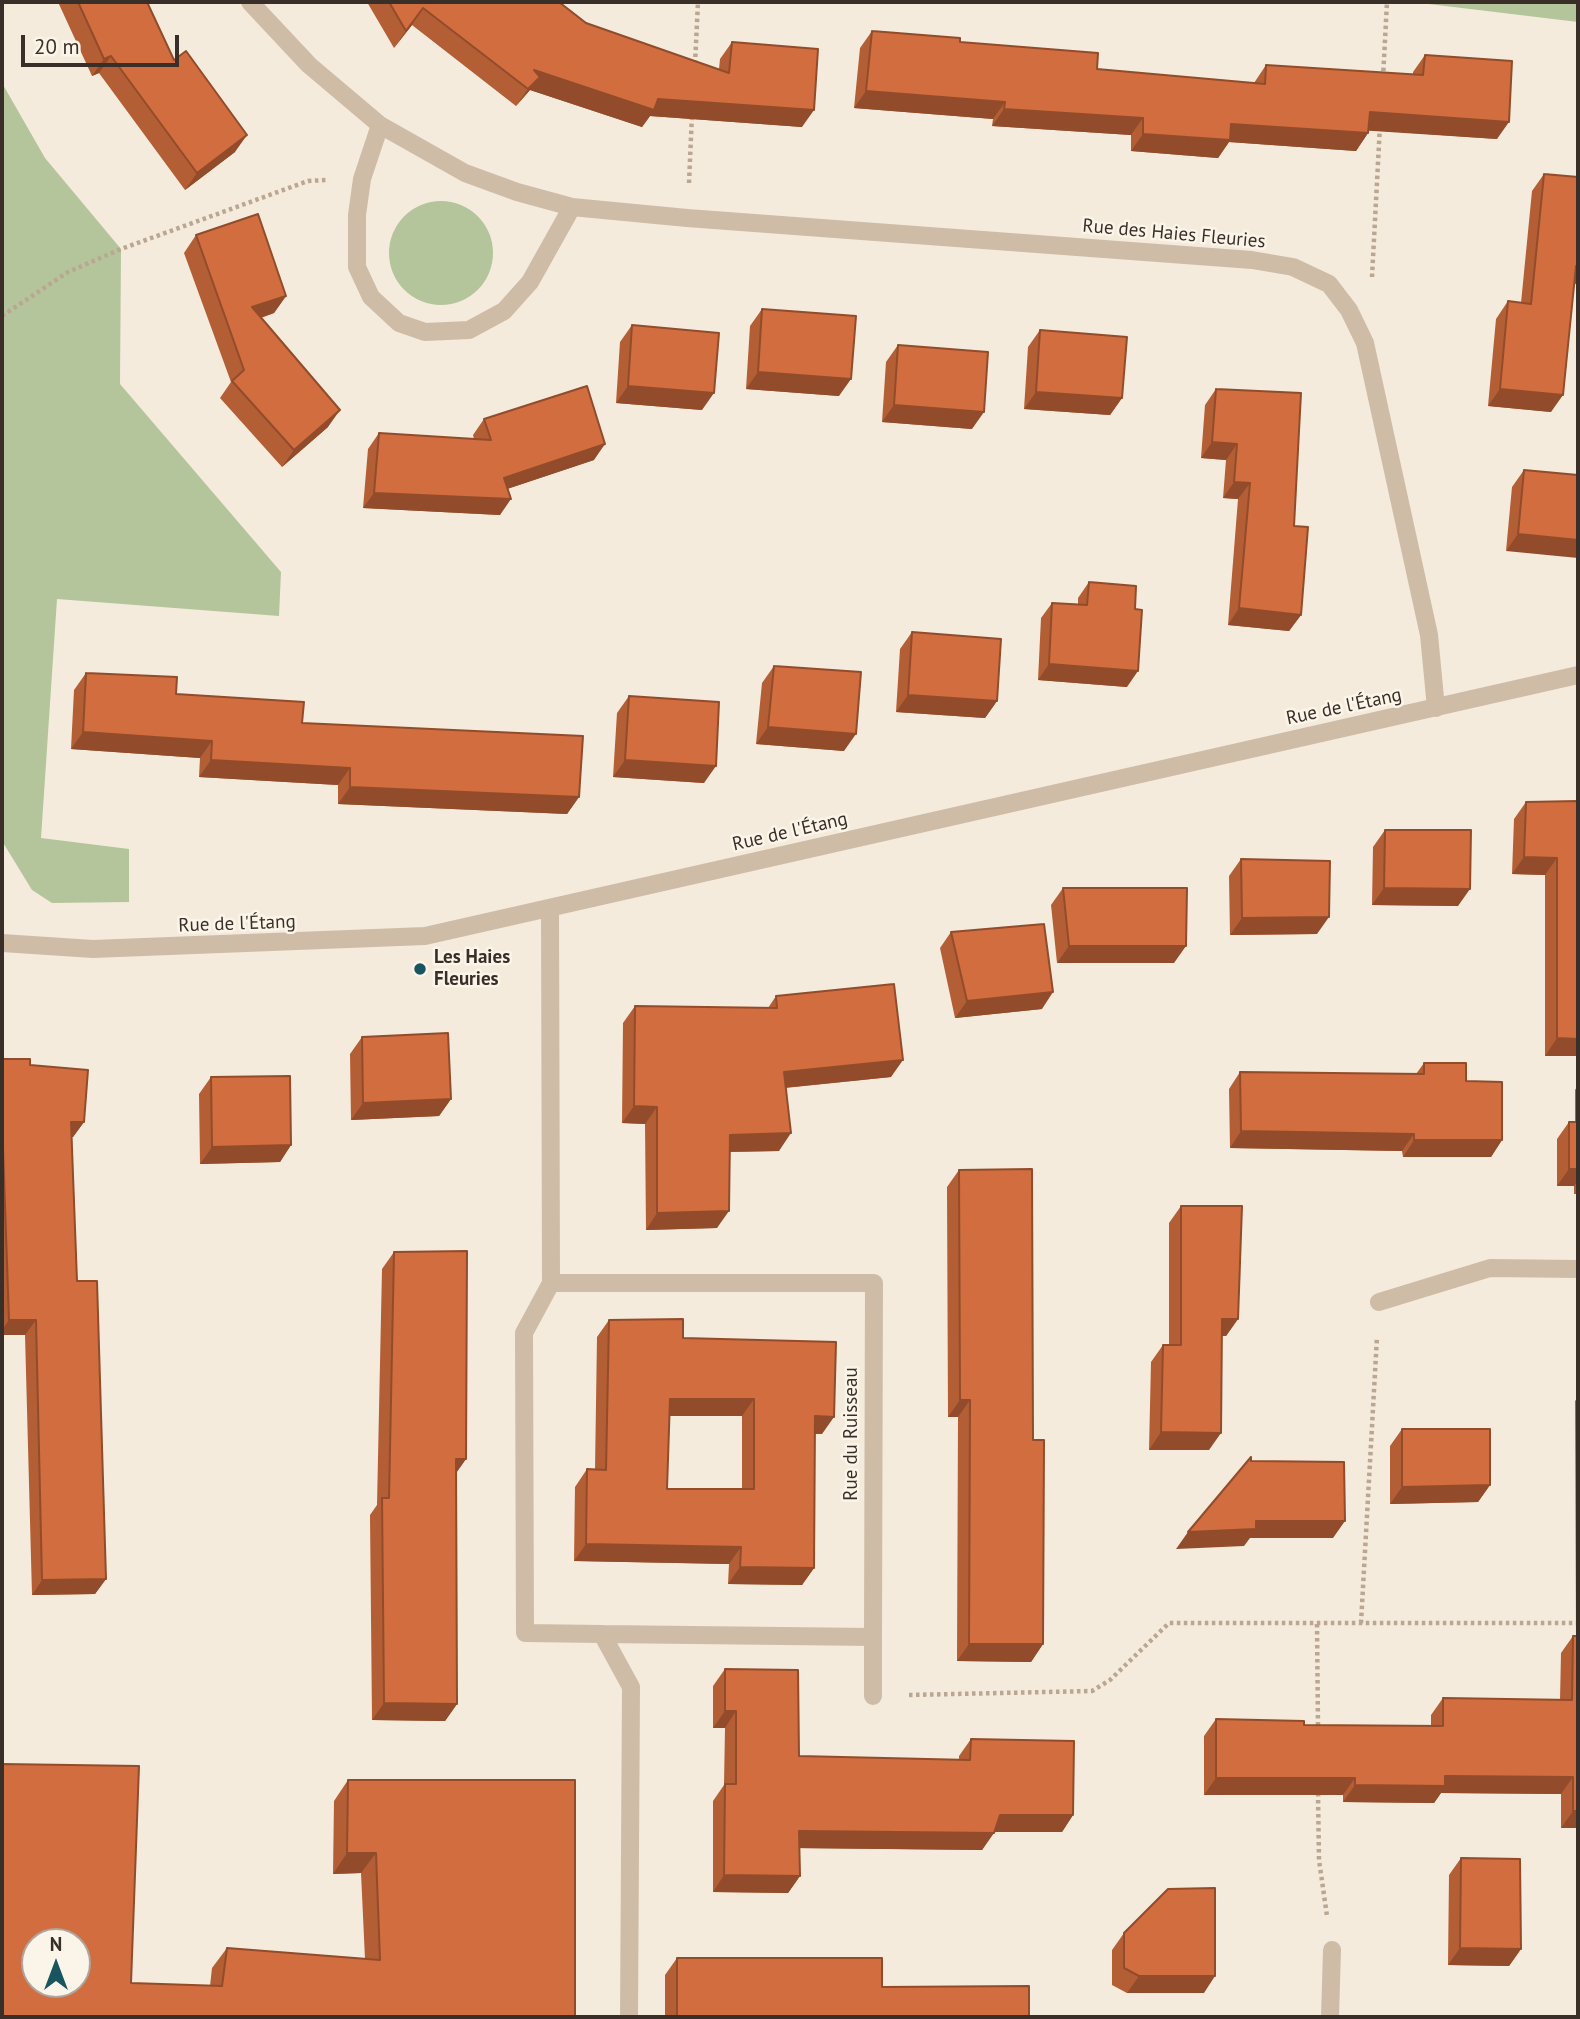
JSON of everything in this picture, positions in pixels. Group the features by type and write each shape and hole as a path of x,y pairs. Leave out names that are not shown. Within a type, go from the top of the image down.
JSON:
{"street":[{"name":"Rue des Haies Fleuries","path":"250,2 309,65 380,125 465,173 572,207 1252,260 1293,267 1329,284 1349,310 1365,343 1429,635 1436,708"},
{"path":"380,125 362,179 357,215 357,267 371,297 399,323 425,332 469,330 504,312 530,282 572,207"},
{"name":"Rue de l'Étang","path":"2,943 93,949 425,936 1578,674"},
{"path":"550,909 551,1283 524,1333 525,1633 873,1637 873,1696"},
{"path":"1379,1302 1490,1268 1578,1269"},
{"name":"Rue du Ruisseau","path":"551,1283 874,1283 873,1637"},
{"path":"602,1634 632,1687 629,2017"},
{"path":"1330,2017 1332,1950"}],"path":[{"path":"695,69 698,2"},
{"path":"1382,82 1387,2"},
{"path":"687,218 693,110"},
{"path":"1372,280 1380,122"},
{"path":"2,317 68,272 121,249 307,181 362,179"},
{"path":"1361,1623 1379,1302"},
{"path":"873,1696 1092,1691 1110,1680 1169,1623 1578,1623"},
{"path":"1317,1624 1318,1735"},
{"path":"1318,1791 1319,1860 1332,1950"}],"green space":[{"path":"1412,2 1578,2 1578,22"},
{"path":"2,83 45,158 121,249 120,384 281,572 279,616 57,599 41,838 129,849 129,902 52,903 32,890 2,841"},
{"path":"441,201 461,205 478,216 489,233 493,253 489,273 478,290 461,301 441,305 421,301 404,290 393,273 389,253 393,233 404,216 421,205"}],"building":[{"path":"78,2 147,2 174,60 186,51 247,135 197,173 111,56 104,59"},
{"path":"389,2 559,2 586,23 729,73 732,42 818,49 814,110 658,99 654,110 534,70 540,77 528,89 423,8 406,31"},
{"path":"872,31 960,38 960,42 1098,53 1097,69 1265,84 1266,65 1423,75 1425,55 1512,61 1509,122 1370,112 1368,133 1231,124 1230,140 1143,134 1143,118 1004,109 1005,102 866,91"},
{"path":"1544,174 1578,177 1578,266 1563,395 1500,389 1508,301 1531,304"},
{"path":"258,214 286,296 252,307 340,410 294,450 232,381 244,370 196,235"},
{"path":"762,309 856,316 851,379 758,372"},
{"path":"632,325 719,333 714,393 628,386"},
{"path":"1040,330 1127,337 1122,398 1036,392"},
{"path":"898,345 988,352 984,412 894,405"},
{"path":"587,386 605,444 504,478 511,499 374,493 379,433 491,440 484,419"},
{"path":"1216,389 1301,393 1294,526 1308,527 1301,615 1239,608 1250,483 1234,482 1237,444 1212,442"},
{"path":"1524,470 1578,475 1578,540 1518,534"},
{"path":"1089,582 1136,586 1135,609 1142,610 1138,671 1049,664 1052,603 1087,605"},
{"path":"912,632 1001,639 997,701 908,695"},
{"path":"774,666 861,672 856,734 768,727"},
{"path":"86,673 177,677 176,694 304,702 302,723 583,736 579,797 350,787 350,768 211,760 212,741 83,732"},
{"path":"629,696 719,702 716,766 625,760"},
{"path":"1578,801 1578,1039 1557,1038 1557,858 1524,857 1526,802"},
{"path":"1385,830 1471,830 1470,889 1384,888"},
{"path":"1241,859 1330,861 1329,917 1242,918"},
{"path":"1063,888 1187,888 1186,946 1069,946"},
{"path":"1044,924 1053,992 967,1001 951,932"},
{"path":"894,984 903,1060 784,1072 791,1133 730,1135 729,1211 657,1213 657,1107 634,1106 635,1006 777,1008 776,996"},
{"path":"448,1033 451,1099 363,1103 362,1037"},
{"path":"2,1059 30,1059 30,1065 88,1070 84,1122 71,1122 77,1281 97,1281 106,1579 42,1580 36,1320 9,1320"},
{"path":"1424,1063 1466,1063 1466,1081 1502,1082 1502,1140 1414,1140 1414,1134 1241,1131 1240,1072 1424,1074"},
{"path":"290,1076 291,1145 212,1147 211,1077"},
{"path":"1569,1122 1578,1122 1578,1169 1569,1169"},
{"path":"1032,1169 1033,1440 1044,1440 1043,1644 969,1644 970,1400 960,1400 959,1170"},
{"path":"1181,1206 1242,1206 1238,1319 1222,1319 1221,1433 1161,1432 1163,1345 1181,1345"},
{"path":"467,1251 466,1459 456,1459 457,1704 384,1703 382,1498 389,1498 394,1252"},
{"path":"683,1319 683,1338 836,1342 834,1417 815,1416 814,1568 740,1567 741,1547 586,1544 587,1469 606,1470 609,1320","holes":["670,1399 754,1399 754,1489 667,1489"]},
{"path":"1402,1429 1490,1429 1490,1485 1402,1487"},
{"path":"1251,1457 1251,1461 1344,1462 1345,1521 1256,1521 1256,1529 1188,1532"},
{"path":"1573,1636 1578,1636 1578,1811 1573,1811 1573,1777 1445,1776 1445,1786 1355,1785 1355,1778 1216,1778 1216,1719 1304,1721 1304,1725 1443,1726 1443,1698 1572,1700"},
{"path":"725,1669 798,1670 799,1756 970,1760 971,1739 1074,1741 1073,1815 1000,1815 994,1833 799,1831 800,1876 724,1875 725,1784 736,1784 736,1711 725,1711"},
{"path":"2,1764 139,1766 131,1983 222,1986 227,1948 380,1960 376,1853 347,1853 348,1780 575,1780 575,2017 2,2017"},
{"path":"1461,1858 1520,1859 1521,1949 1460,1948"},
{"path":"1215,1888 1215,1976 1139,1976 1124,1968 1124,1933 1168,1889"},
{"path":"677,1958 882,1958 882,1987 1029,1986 1029,2017 677,2017"}],"place":[{"name":"Les Haies Fleuries","path":"420,969"}]}
